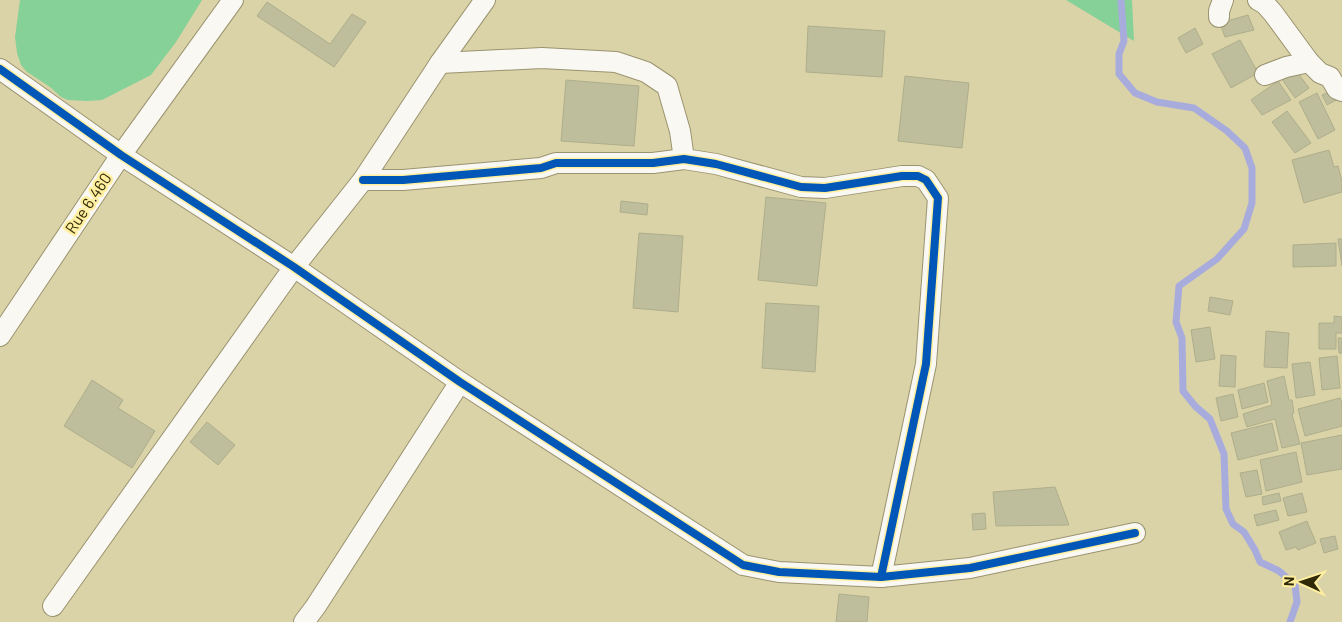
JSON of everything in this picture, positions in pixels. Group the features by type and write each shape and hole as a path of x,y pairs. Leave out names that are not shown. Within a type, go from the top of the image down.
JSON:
{"street":[{"name":"Rue 6.460","path":"0,336 121,155 233,0"},
{"path":"53,606 294,267 362,180 440,62 485,0"},
{"path":"1258,0 1265,4 1273,13 1309,62 1320,73 1330,77 1337,89 1342,91"},
{"path":"440,62 542,58 616,62 646,72 667,86 680,131 684,159"},
{"path":"1265,75 1286,67 1309,62"},
{"path":"0,69 121,155 294,267 460,382 743,565 778,572 881,577 970,568 1135,533"},
{"path":"362,180 403,180 541,168 556,163 653,163 684,159 716,164 802,187 824,188 902,176 918,176 926,180 938,198 926,364 881,577"},
{"path":"304,622 460,382"}],"green space":[{"path":"20,0 202,0 176,42 151,75 102,100 87,101 68,100 61,97 50,87 27,72 21,65 15,37"},
{"path":"1066,0 1132,0 1134,41"}],"building":[{"path":"267,2 330,44 352,14 366,22 334,67 257,16"},
{"path":"1248,15 1254,30 1225,37 1220,23"},
{"path":"808,26 885,31 882,77 806,72"},
{"path":"1195,28 1203,44 1186,53 1178,38"},
{"path":"1240,40 1258,73 1231,88 1212,54"},
{"path":"1295,69 1309,88 1295,98 1282,79"},
{"path":"905,76 969,83 962,148 898,141"},
{"path":"566,80 639,86 634,146 561,141"},
{"path":"1278,81 1291,100 1262,115 1251,100"},
{"path":"1331,91 1336,100 1327,105 1322,95"},
{"path":"1317,93 1335,130 1318,139 1299,102"},
{"path":"1287,111 1311,143 1295,153 1272,122"},
{"path":"1329,150 1334,167 1338,166 1342,181 1342,192 1304,203 1292,160"},
{"path":"766,197 826,203 817,286 758,280"},
{"path":"621,201 648,204 647,215 620,212"},
{"path":"639,233 683,236 678,312 633,308"},
{"path":"1338,239 1342,239 1342,266"},
{"path":"1336,243 1336,266 1293,267 1293,245"},
{"path":"1210,297 1233,301 1230,315 1208,311"},
{"path":"766,303 819,306 815,372 762,368"},
{"path":"1334,316 1342,317 1342,333 1336,333 1336,349 1319,349 1319,323 1334,323"},
{"path":"1210,327 1215,359 1196,362 1191,330"},
{"path":"1266,331 1289,333 1287,368 1264,367"},
{"path":"1338,338 1342,338 1342,353 1339,353"},
{"path":"1221,355 1236,356 1235,387 1219,386"},
{"path":"1337,356 1340,388 1322,390 1319,358"},
{"path":"1310,362 1315,395 1296,398 1292,364"},
{"path":"1284,376 1289,400 1292,400 1294,413 1292,414 1300,444 1282,448 1275,419 1247,427 1243,414 1272,405 1267,381"},
{"path":"92,380 123,400 118,408 155,431 132,468 64,426"},
{"path":"1264,383 1268,402 1242,409 1238,390"},
{"path":"1233,394 1238,417 1221,421 1216,398"},
{"path":"1340,398 1342,403 1342,426 1305,436 1298,409"},
{"path":"207,422 235,445 218,465 190,442"},
{"path":"1272,423 1278,450 1238,460 1231,433"},
{"path":"1342,435 1342,469 1307,475 1301,443"},
{"path":"1296,452 1302,482 1266,491 1260,460"},
{"path":"1257,470 1262,494 1246,497 1240,473"},
{"path":"1055,487 1069,525 996,526 993,492"},
{"path":"1279,493 1281,501 1263,505 1262,497"},
{"path":"1302,493 1307,512 1288,516 1283,498"},
{"path":"1276,510 1279,520 1257,526 1254,515"},
{"path":"985,513 986,529 973,530 972,514"},
{"path":"1307,521 1316,543 1298,550 1296,547 1286,550 1279,532"},
{"path":"1335,536 1338,549 1324,553 1320,539"},
{"path":"839,594 869,597 867,622 836,622"}],"waterway":[{"path":"1121,0 1124,41 1119,54 1119,74 1135,93 1157,102 1194,108 1227,131 1245,148 1252,168 1252,203 1244,229 1217,259 1179,286 1176,322 1182,338 1183,391 1195,406 1210,419 1224,454 1226,509 1233,524 1244,532 1260,562 1279,571 1295,585 1297,602 1290,622"}],"cycle path":[{"path":"0,69 121,155 294,267 460,382 743,565 779,572 881,577 970,568 1135,533"},
{"path":"363,180 403,180 541,168 556,163 653,163 684,159 716,164 801,187 825,188 902,176 918,176 926,180 938,198 926,364 881,577"}]}
